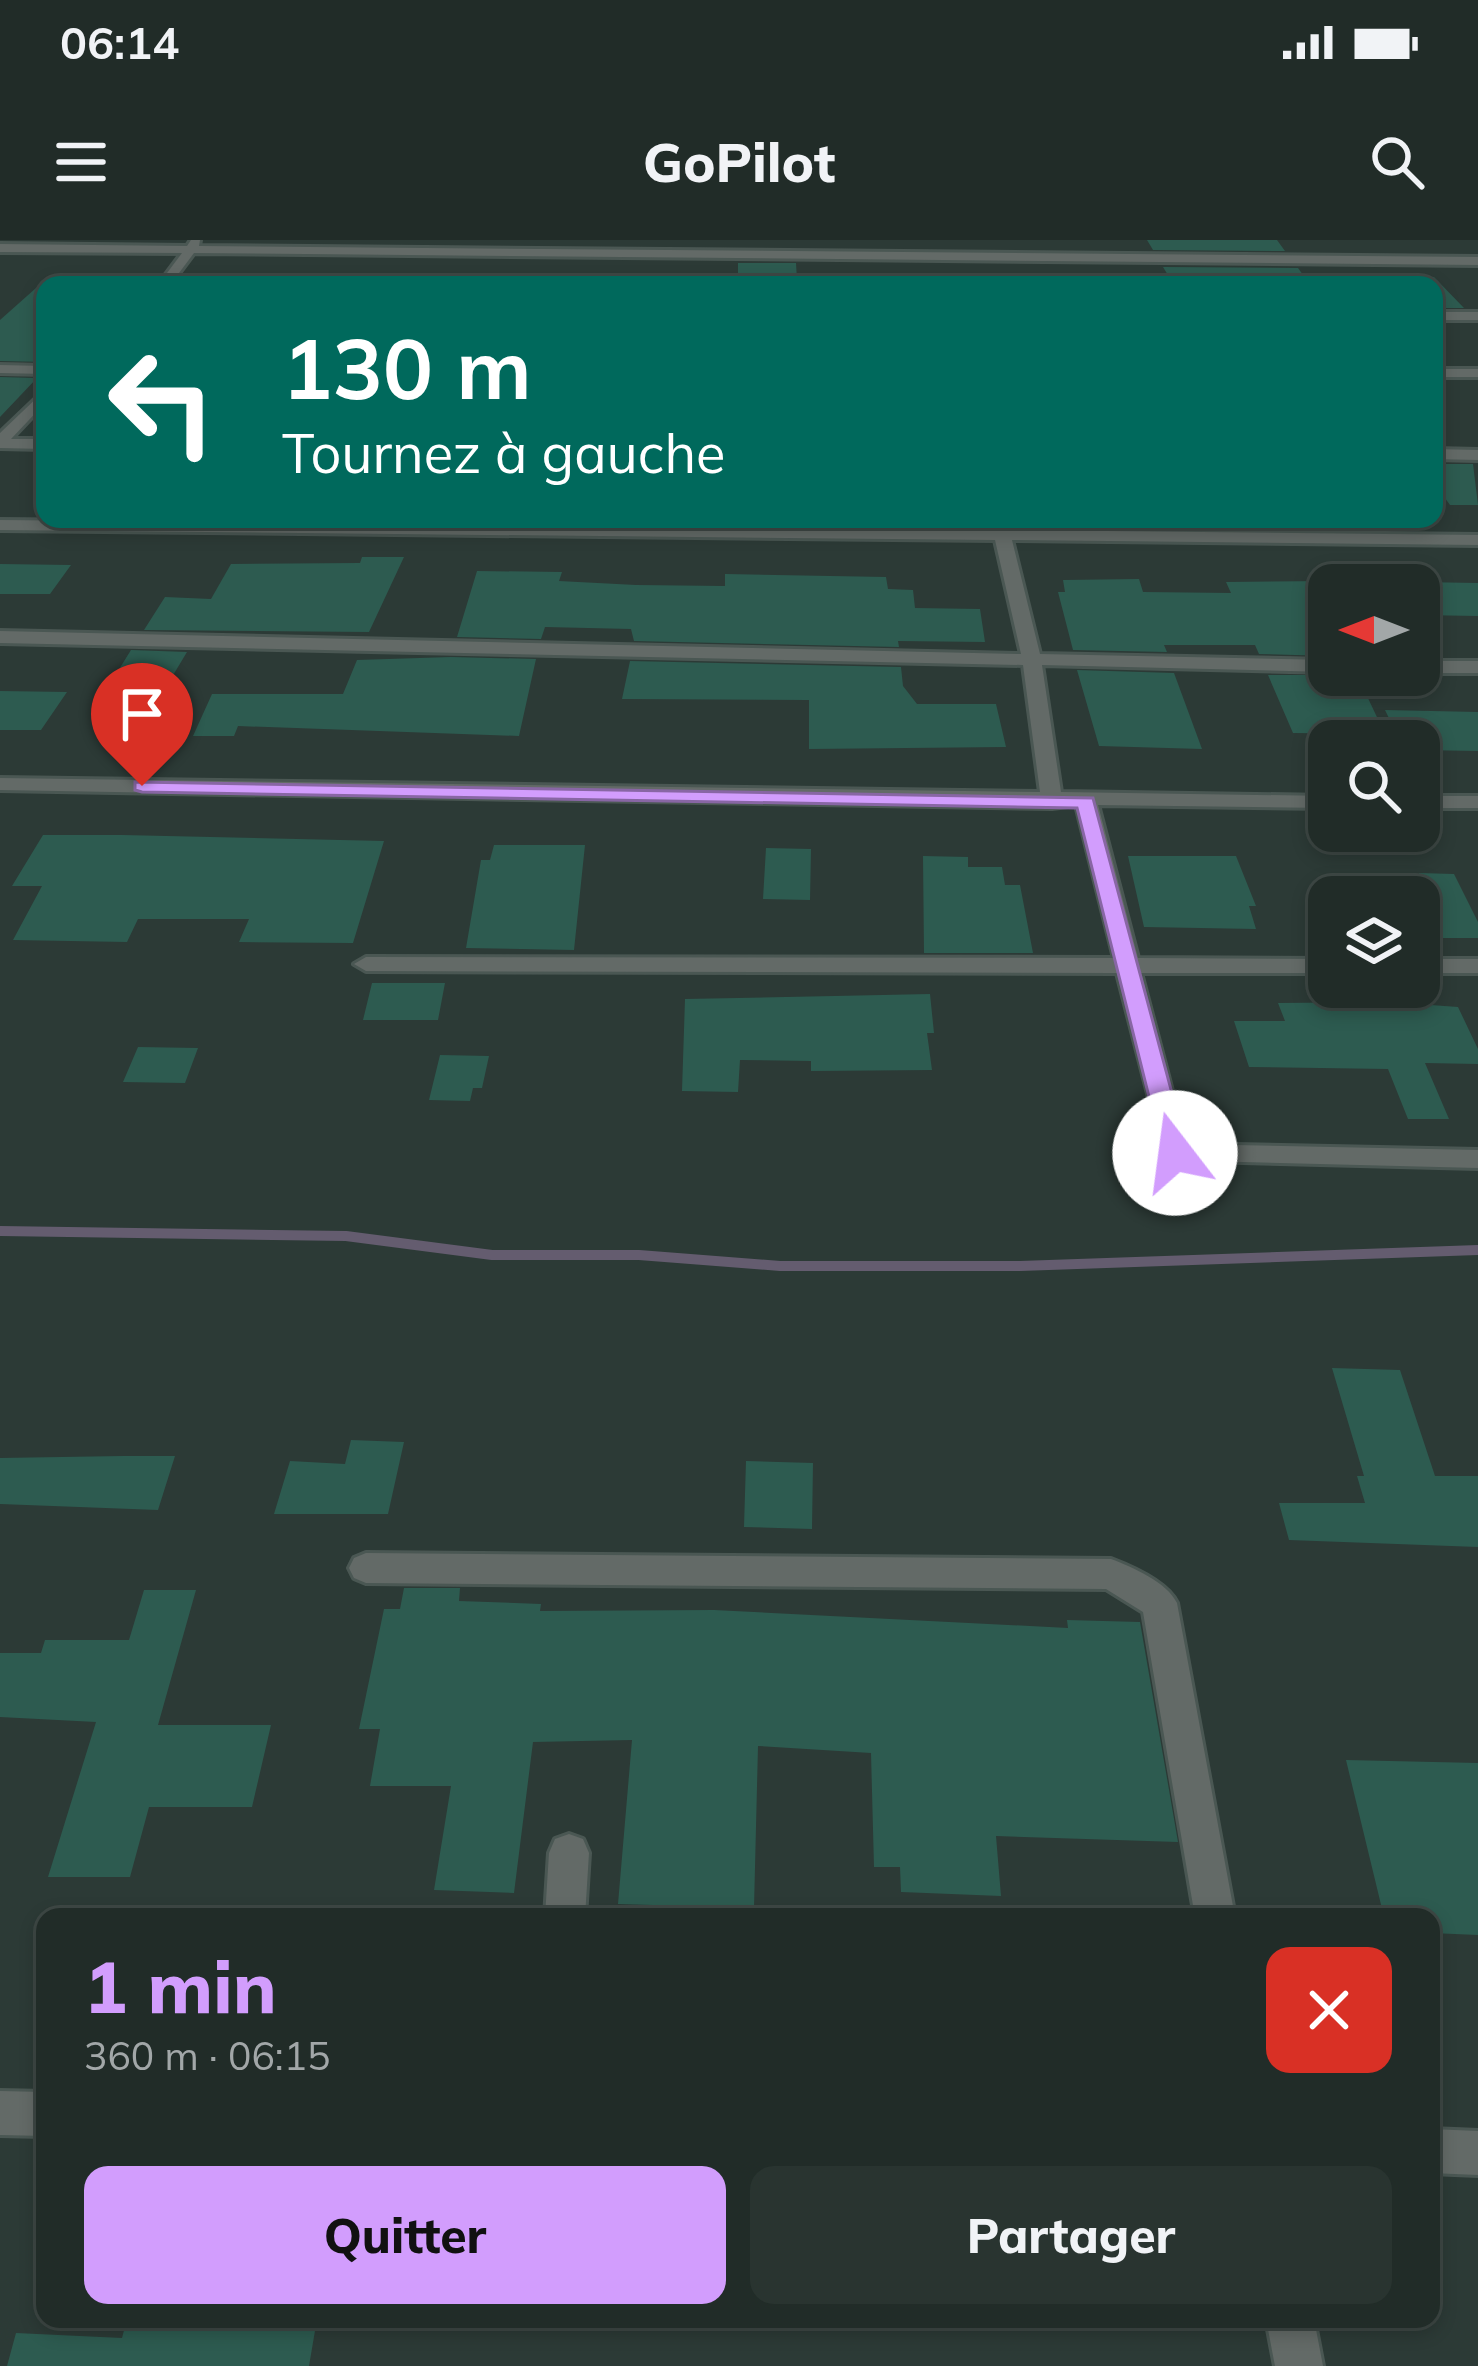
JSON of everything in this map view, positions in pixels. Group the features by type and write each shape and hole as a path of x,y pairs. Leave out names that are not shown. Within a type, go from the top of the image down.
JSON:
{"street":[{"path":"941,240 948,264"},
{"path":"171,276 193,245"},
{"path":"0,248 193,245 948,264 1478,261"},
{"path":"1443,316 1478,316"},
{"path":"0,369 36,370"},
{"path":"1443,373 1478,373"},
{"path":"0,443 36,404"},
{"path":"0,443 36,444"},
{"path":"1443,454 1478,455"},
{"path":"0,525 36,525"},
{"path":"1000,528 1031,659 1052,802"},
{"path":"1068,528 1478,540"},
{"path":"0,638 1308,665"},
{"path":"1440,667 1478,667"},
{"path":"0,784 1308,802"},
{"path":"1086,802 1175,1153 1478,1159"},
{"path":"1440,802 1478,802"},
{"path":"366,964 1308,966"},
{"path":"1440,966 1478,966"},
{"path":"366,1568 1111,1574 1159,1603 1213,1908"},
{"path":"566,1908 569,1853"},
{"path":"0,2113 36,2114"},
{"path":"1440,2151 1478,2153"},
{"path":"1292,2328 1299,2366"}],"building":[{"path":"1147,240 1277,240 1285,251 1153,250"},
{"path":"738,263 796,263 797,276 738,276"},
{"path":"1163,267 1298,268 1304,276 1168,276"},
{"path":"1443,286 1464,308 1443,308"},
{"path":"36,288 36,362 0,361 0,320"},
{"path":"0,377 36,378 36,379 0,417"},
{"path":"1443,464 1473,464 1478,505 1450,505 1443,495"},
{"path":"362,557 404,557 369,632 144,630 165,597 211,599 231,564 360,563"},
{"path":"0,564 71,565 50,594 0,594"},
{"path":"477,571 562,572 559,581 636,585 725,586 725,574 886,577 888,589 913,590 915,608 980,609 985,642 898,641 899,647 634,641 631,629 545,627 541,639 457,637"},
{"path":"1139,579 1143,592 1231,593 1226,582 1308,581 1308,655 1259,654 1255,645 1164,645 1167,652 1073,650 1058,592 1065,592 1063,580"},
{"path":"1440,582 1478,583 1478,616 1440,615"},
{"path":"131,650 187,652 151,712 93,711"},
{"path":"536,659 519,736 238,726 234,736 193,736 212,694 343,694 357,660"},
{"path":"630,661 901,667 903,686 917,704 996,704 1006,747 809,749 809,700 622,699"},
{"path":"1077,670 1174,673 1202,749 1099,746"},
{"path":"1268,675 1308,675 1308,696 1367,696 1378,720 1308,720 1308,733 1293,733"},
{"path":"0,691 67,692 41,730 0,730"},
{"path":"1385,710 1478,712 1478,751 1440,750 1440,720 1390,720"},
{"path":"43,835 384,841 353,943 239,942 249,919 138,919 127,942 13,940 42,886 12,886"},
{"path":"494,845 585,845 574,950 466,948 481,860 490,860"},
{"path":"766,848 811,849 810,900 763,899"},
{"path":"923,856 968,857 968,867 1002,867 1005,885 1020,885 1033,953 924,953"},
{"path":"1128,856 1236,856 1256,906 1249,906 1256,929 1144,927"},
{"path":"1454,874 1478,922 1478,938 1440,938 1440,876 1419,876"},
{"path":"372,983 445,983 438,1020 363,1020"},
{"path":"930,994 934,1033 927,1033 932,1070 811,1071 811,1061 740,1060 738,1092 682,1091 685,999"},
{"path":"1278,1003 1308,1003 1308,1008 1458,1007 1478,1049 1478,1064 1425,1063 1449,1119 1408,1119 1388,1069 1249,1067 1234,1021 1285,1021"},
{"path":"138,1047 198,1048 185,1083 123,1082"},
{"path":"440,1055 489,1056 482,1088 473,1088 470,1101 429,1100"},
{"path":"1332,1368 1400,1370 1435,1476 1478,1476 1478,1547 1289,1540 1279,1503 1365,1503 1357,1476 1364,1476"},
{"path":"351,1440 404,1442 388,1514 274,1514 290,1461 345,1464"},
{"path":"175,1456 158,1510 0,1504 0,1458"},
{"path":"746,1461 813,1463 812,1529 744,1527"},
{"path":"404,1588 460,1588 459,1601 541,1604 540,1611 714,1610 1068,1628 1067,1620 1140,1622 1178,1842 996,1836 1001,1896 901,1892 900,1867 874,1867 871,1753 758,1746 754,1908 618,1904 632,1740 533,1742 514,1893 434,1890 451,1786 370,1786 380,1729 359,1729 384,1609 400,1609"},
{"path":"144,1590 196,1590 158,1725 271,1725 252,1807 149,1807 130,1877 48,1877 96,1722 0,1717 0,1653 41,1653 45,1640 129,1640"},
{"path":"1346,1760 1478,1763 1478,1935 1440,1933 1440,1908 1382,1908"},
{"path":"125,2328 315,2328 309,2366 7,2366 16,2333 122,2338"}],"waterway":[{"path":"0,1231 346,1236 492,1255 639,1255 780,1266 1020,1266 1478,1250"}],"route":[{"path":"142,786 1086,802 1175,1153"}]}
